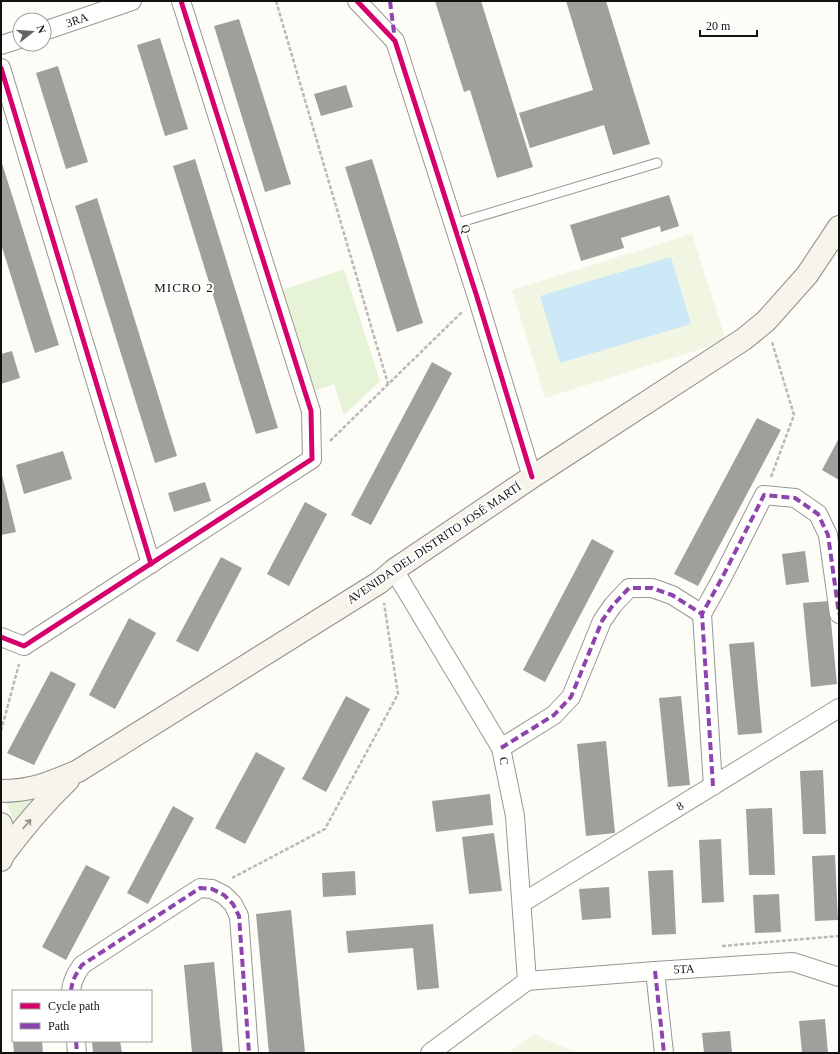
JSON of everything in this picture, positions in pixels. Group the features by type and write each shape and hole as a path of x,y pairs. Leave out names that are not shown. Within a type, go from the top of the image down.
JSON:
{"main road":[{"name":"AVENIDA DEL DISTRITO JOSÉ MARTÍ","path":"1,791 18,791 43,786 78,771 387,576 532,477 744,339 766,321 807,275 839,227"},
{"name":"AVENIDA DEL DISTRITO JOSÉ MARTÍ","path":"2,858 20,833 49,799 78,771"},
{"path":"1,824 4,832 2,858"}],"street":[{"name":"3RA","path":"52,28 132,1"},
{"path":"1,637 24,646 312,459 313,410 181,1"},
{"name":"Q","path":"357,1 396,41 532,477"},
{"path":"1,45 12,42"},
{"path":"1,68 151,564"},
{"path":"713,786 702,614 764,495 795,498 818,514 828,535 839,614"},
{"name":"C","path":"387,576 501,748 514,816 527,981"},
{"path":"501,748 554,715 571,697 602,621 613,605 629,588 652,588 672,595 702,614"},
{"name":"8","path":"522,903 839,708"},
{"path":"72,990 75,975 82,965 200,888 212,888 224,895 233,904 239,916 250,1053"},
{"name":"5TA","path":"527,981 793,962 839,977"},
{"path":"655,971 664,1053"},
{"path":"430,1053 527,981"},
{"path":"76,1042 77,1053"}],"lane":[{"path":"454,224 658,162"}],"path":[{"path":"276,1 388,384"},
{"path":"312,459 477,297"},
{"path":"764,495 794,415 766,321"},
{"path":"212,888 325,829 398,694 387,576"},
{"path":"1,732 24,646"},
{"path":"720,947 839,936"}],"green space":[{"path":"692,234 726,341 545,398 512,290"},
{"path":"344,269 380,381 344,415 334,384 308,393 277,292"},
{"path":"31,799 15,823 6,802"},
{"path":"534,1034 577,1053 508,1053"}],"water":[{"path":"671,257 691,324 560,363 540,296"}],"building":[{"path":"435,1 481,1 533,167 497,178 470,90 464,92"},
{"path":"566,1 606,1 650,144 613,155 604,125 530,148 519,113 593,90"},
{"path":"239,19 291,184 265,192 214,26"},
{"path":"160,38 188,129 165,136 137,45"},
{"path":"58,66 88,162 66,169 36,73"},
{"path":"346,85 353,107 321,116 314,94"},
{"path":"195,159 278,428 256,434 173,166"},
{"path":"372,159 423,323 397,332 345,167"},
{"path":"1,160 59,345 35,353 1,244"},
{"path":"669,195 679,226 661,232 660,226 621,238 624,248 581,261 570,225"},
{"path":"97,198 177,456 155,463 75,206"},
{"path":"12,351 20,378 1,384 1,354"},
{"path":"432,362 452,373 371,525 351,515"},
{"path":"757,418 781,430 698,586 674,574"},
{"path":"839,438 839,480 822,470"},
{"path":"63,451 72,479 24,494 16,465"},
{"path":"1,471 16,532 1,535"},
{"path":"205,482 211,501 174,512 168,493"},
{"path":"305,502 327,514 289,586 267,574"},
{"path":"592,539 614,551 545,682 523,670"},
{"path":"805,551 809,582 786,585 782,554"},
{"path":"221,557 242,568 198,652 176,641"},
{"path":"829,601 837,684 811,687 803,603"},
{"path":"129,618 156,633 115,709 89,695"},
{"path":"754,642 762,733 738,735 729,644"},
{"path":"51,671 76,684 34,765 7,753"},
{"path":"346,696 370,709 326,792 302,779"},
{"path":"681,696 690,785 668,787 659,698"},
{"path":"606,741 615,833 586,836 577,744"},
{"path":"256,752 285,768 245,844 215,828"},
{"path":"823,770 826,834 803,834 800,771"},
{"path":"490,794 493,825 436,832 432,801"},
{"path":"173,806 194,818 148,904 127,893"},
{"path":"772,808 775,875 749,875 746,809"},
{"path":"494,833 502,891 469,894 462,837"},
{"path":"721,839 724,902 702,903 699,840"},
{"path":"835,855 838,920 815,921 812,856"},
{"path":"86,865 110,877 66,960 42,947"},
{"path":"673,870 676,934 652,935 648,871"},
{"path":"355,871 356,895 323,897 322,873"},
{"path":"609,887 611,918 582,920 579,889"},
{"path":"779,894 781,932 755,933 753,895"},
{"path":"291,910 305,1053 269,1053 256,914"},
{"path":"433,924 439,988 417,990 413,948 348,953 346,931"},
{"path":"214,962 223,1053 192,1053 184,965"},
{"path":"825,1019 828,1053 802,1053 799,1021"},
{"path":"730,1031 732,1053 704,1053 702,1033"},
{"path":"13,1042 42,1042 43,1053 14,1053"},
{"path":"92,1042 120,1042 122,1053 93,1053"}],"marked path":[{"path":"390,1 395,41"},
{"path":"713,786 702,614 764,495 795,498 818,514 828,535 839,614"},
{"path":"501,748 554,715 571,697 602,621 613,605 629,588 652,588 672,595 702,614"},
{"path":"71,990 75,977 82,965 200,888 212,889 224,895 233,904 239,916 249,1053"},
{"path":"655,971 664,1053"},
{"path":"76,1042 77,1053"}],"cycle path":[{"path":"1,637 24,646 312,459 311,411 181,1"},
{"path":"357,1 395,41 477,297 532,477"},
{"path":"1,68 151,564"}],"district":[{"name":"MICRO 2","path":"184,287"}]}
